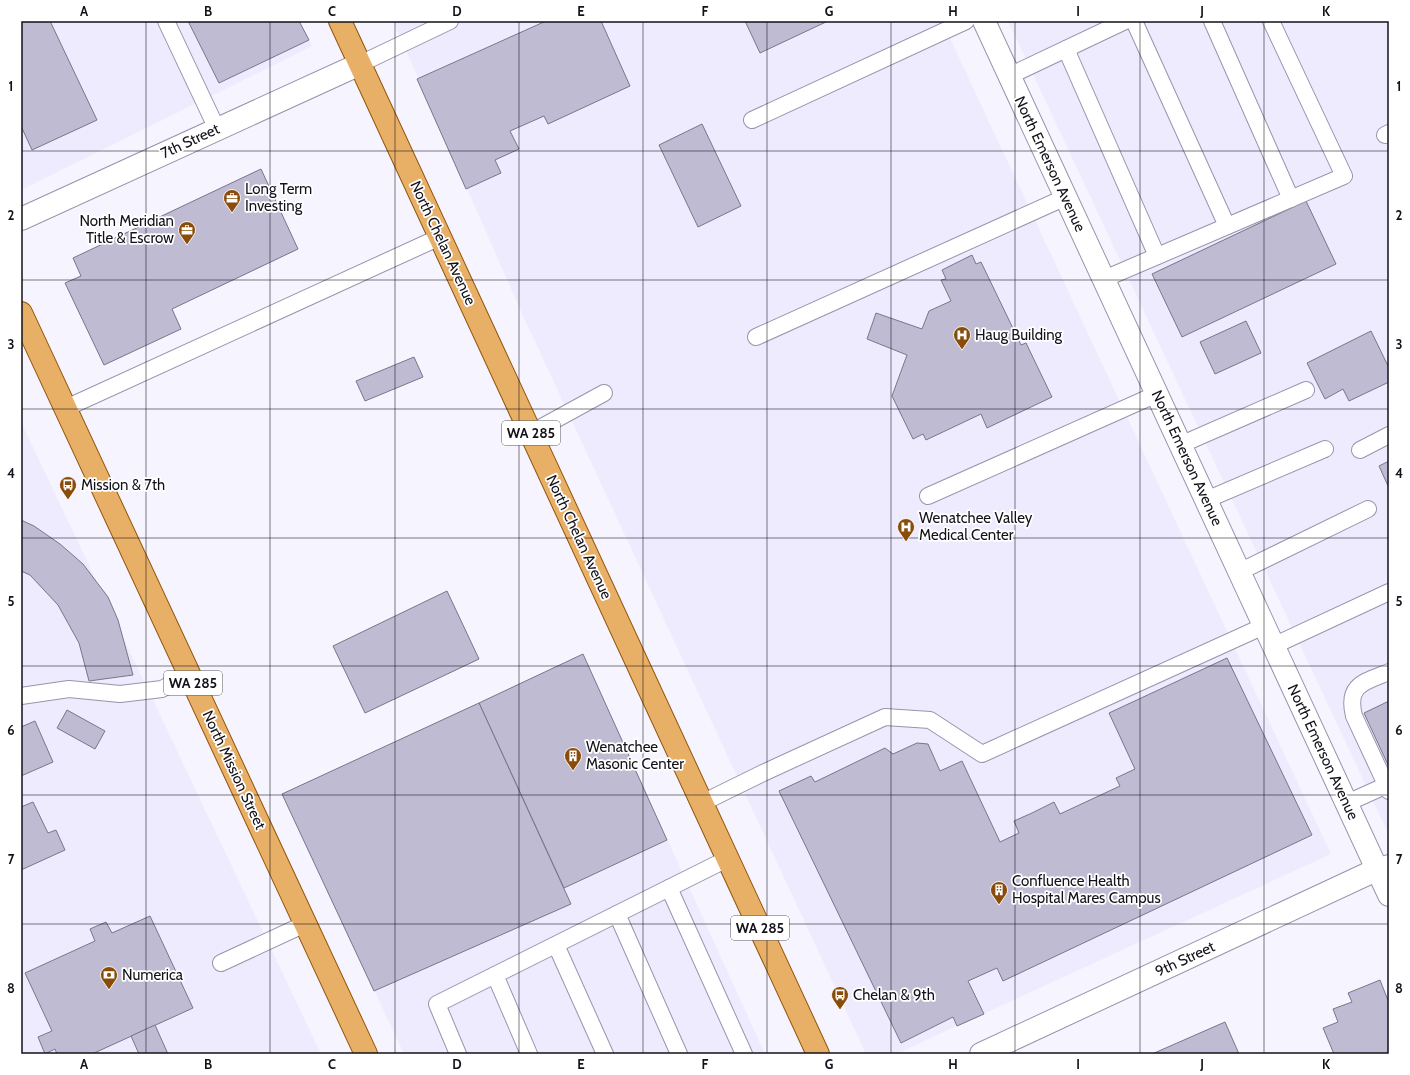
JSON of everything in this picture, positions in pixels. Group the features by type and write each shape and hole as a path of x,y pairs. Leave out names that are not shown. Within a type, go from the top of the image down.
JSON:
{"main road":[{"name":"North Chelan Avenue","path":"340,21 818,1054"},
{"name":"North Mission Street","path":"21,313 366,1054"}],"street":[{"name":"North Emerson Avenue","path":"984,21 1347,804 1383,868 1389,896"},
{"name":"7th Street","path":"21,219 360,64"},
{"name":"9th Street","path":"981,1054 1383,868"}],"lane":[{"path":"166,21 217,129"},
{"path":"360,64 450,21"},
{"path":"752,120 966,21"},
{"path":"1009,76 1125,21"},
{"path":"1134,21 1227,226"},
{"path":"1212,21 1291,199"},
{"path":"1104,279 1344,176 1271,21"},
{"path":"1066,49 1157,256"},
{"path":"756,337 1066,197"},
{"path":"66,408 440,237"},
{"path":"1180,444 1306,390"},
{"path":"531,433 604,393"},
{"path":"928,496 1157,394"},
{"path":"1360,450 1389,435"},
{"path":"1206,500 1325,449"},
{"path":"1239,572 1368,509"},
{"path":"1273,646 1389,592"},
{"path":"702,802 885,716 930,720 982,754 1264,626"},
{"path":"1347,804 1388,788 1354,716 1352,698 1358,685 1389,672"},
{"path":"21,696 69,689 120,694 162,689 189,674"},
{"path":"458,1054 437,1004 727,859"},
{"path":"670,888 744,1054"},
{"path":"617,914 679,1054"},
{"path":"221,963 305,924"},
{"path":"556,945 605,1054"},
{"path":"495,975 529,1054"}],"shaded area":[{"path":"21,21 300,21 312,46 21,190"},
{"name":"Wenatchee Valley Medical Center","path":"393,21 942,21 1331,854 896,1054 866,1054 524,318"},
{"path":"1008,21 1389,21 1389,835"},
{"path":"21,422 321,1054 21,1054"},
{"path":"583,654 765,1054 404,1054 282,794"}],"building":[{"path":"21,21 50,21 97,120 32,150 21,126"},
{"path":"188,21 299,21 309,40 219,83"},
{"path":"546,21 601,21 630,86 548,124 544,116 510,131 519,149 495,160 501,173 466,189 417,79"},
{"path":"745,21 828,21 760,53"},
{"path":"702,124 741,206 698,227 659,145"},
{"path":"261,169 298,249 172,309 181,329 104,365 65,283 81,276 73,258"},
{"path":"1306,201 1336,264 1182,337 1152,274"},
{"name":"Haug Building","path":"972,255 976,264 981,262 1021,345 1026,343 1052,397 987,428 981,414 926,440 923,434 913,439 892,396 907,355 867,339 876,313 922,329 929,311 951,301 941,280 946,279 942,270"},
{"path":"1246,321 1261,353 1215,374 1200,342"},
{"path":"1371,331 1389,368 1389,382 1349,401 1343,389 1325,399 1307,363"},
{"path":"414,357 423,377 365,401 356,381"},
{"path":"1389,461 1389,488 1379,466"},
{"path":"21,520 34,526 60,544 83,564 108,597 118,620 133,675 89,681 79,643 58,605 30,575 21,571"},
{"path":"447,591 479,659 365,713 333,646"},
{"name":"Wenatchee Masonic Center","path":"583,654 667,840 564,888 479,703"},
{"name":"Confluence Health Hospital Mares Campus","path":"1227,658 1312,835 1003,981 997,968 968,981 984,1014 957,1026 953,1017 901,1043 779,791 811,776 815,782 885,748 893,754 917,743 928,744 940,771 962,761 1000,842 1019,833 1014,821 1054,802 1060,814 1120,786 1116,778 1135,769 1109,713"},
{"path":"1389,701 1389,767 1364,713"},
{"path":"479,703 571,904 374,991 282,794"},
{"path":"67,710 105,731 95,749 57,728"},
{"path":"35,721 53,762 21,776 21,727"},
{"path":"33,802 48,833 56,830 65,850 21,870 21,807"},
{"name":"Numerica","path":"150,916 193,1008 92,1054 57,1054 55,1049 45,1054 38,1037 52,1031 25,973 95,941 90,929 106,922 112,933"},
{"path":"1380,980 1389,1003 1389,1054 1334,1054 1323,1028 1338,1022 1333,1009 1352,1002 1348,993"},
{"path":"1225,1022 1239,1054 1152,1054"},
{"path":"155,1025 168,1054 139,1054 131,1036"}],"place":[{"name":"Long Term Investing","path":"232,213"},
{"name":"North Meridian Title & Escrow","path":"187,245"},
{"name":"Haug Building","path":"962,350"},
{"name":"Mission & 7th","path":"68,500"},
{"name":"Wenatchee Valley Medical Center","path":"906,542"},
{"name":"Wenatchee Masonic Center","path":"573,771"},
{"name":"Confluence Health Hospital Mares Campus","path":"999,905"},
{"name":"Numerica","path":"109,990"},
{"name":"Chelan & 9th","path":"840,1010"}]}
